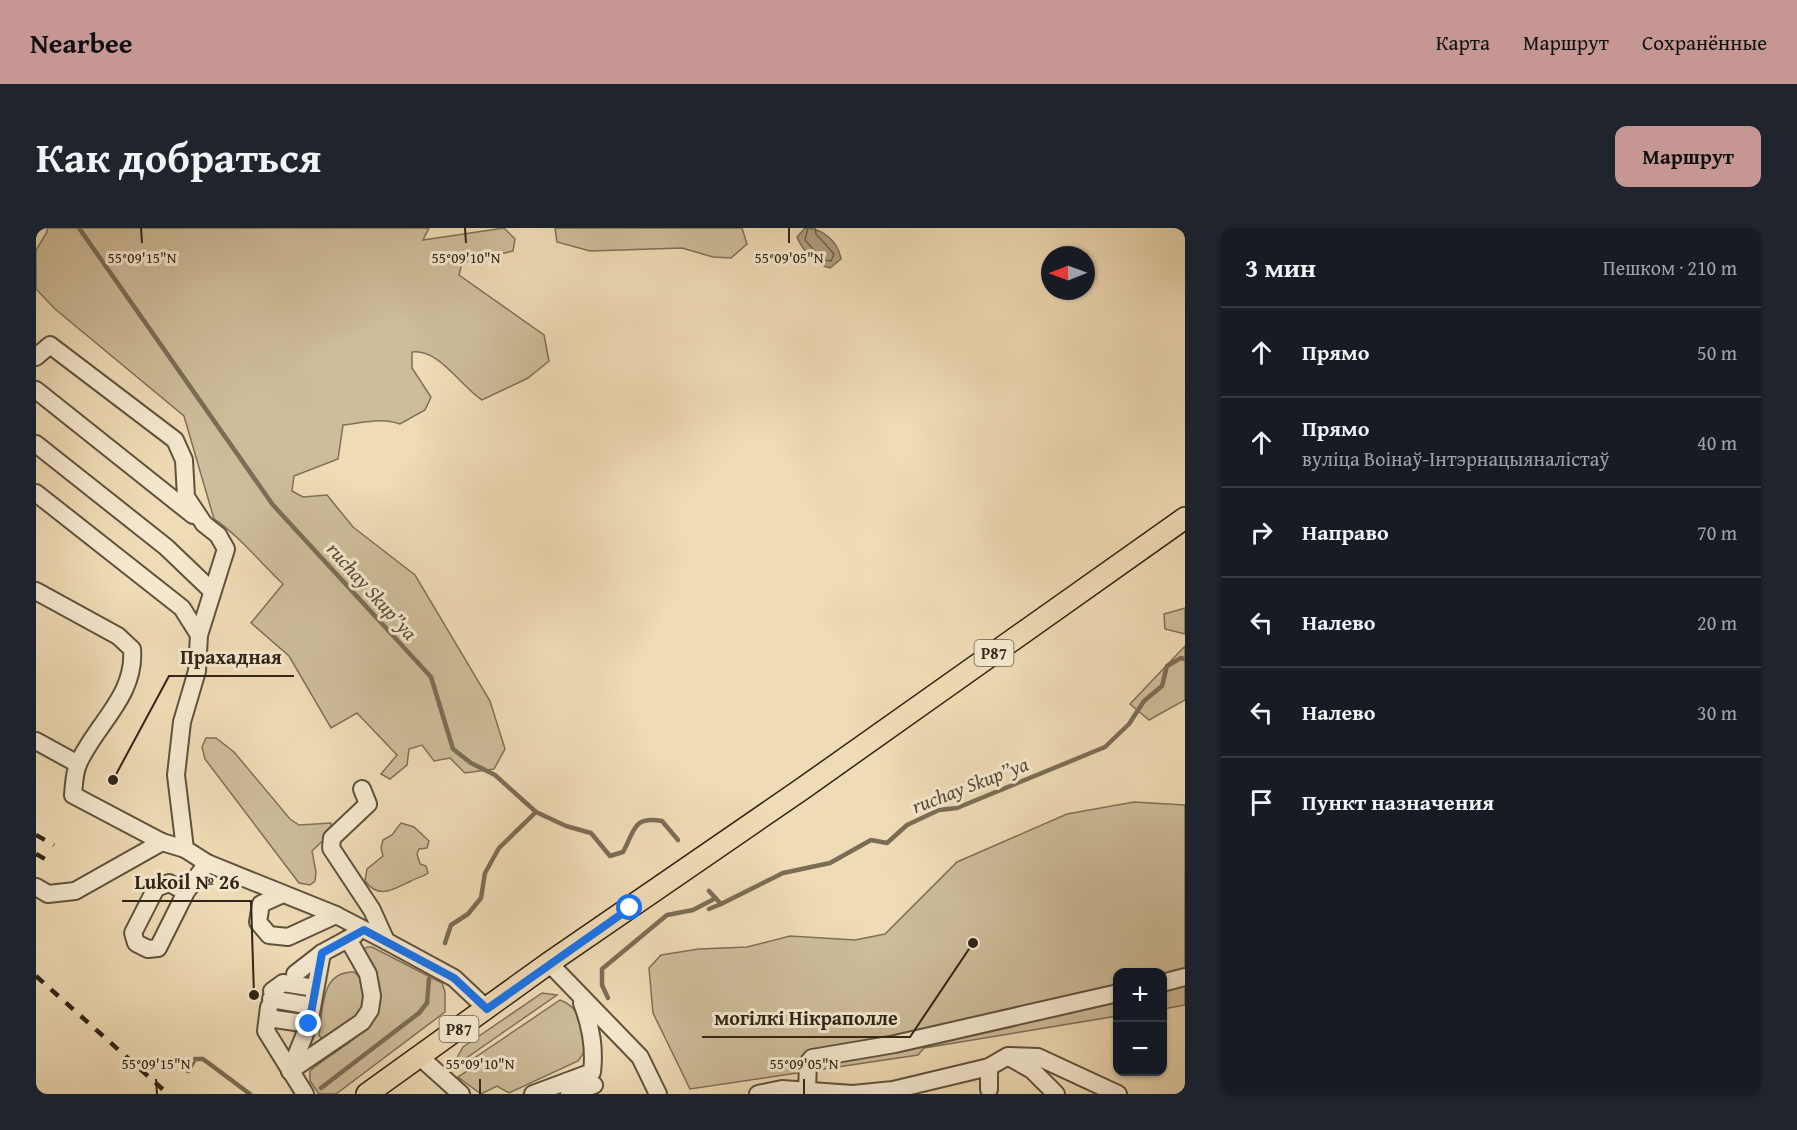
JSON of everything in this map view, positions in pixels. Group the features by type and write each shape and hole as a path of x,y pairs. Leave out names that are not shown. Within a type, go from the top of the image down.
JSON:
{"main road":[{"name":"Р87","path":"367,1094 549,963 802,789 1185,518"}],"lane":[{"path":"36,357 50,345 175,440 184,460 186,497 204,524"},
{"path":"36,390 218,535 226,549 218,582 212,591 199,636 197,671 182,722 176,775 185,849"},
{"path":"36,444 166,547 212,591"},
{"path":"36,493 182,608 199,636"},
{"path":"36,591 118,636 132,649 133,663 127,688 78,764 73,795 162,842 185,849 207,863 336,915 454,978 487,1009"},
{"path":"36,741 78,764"},
{"path":"362,789 368,804 332,838 332,848 372,910 386,941"},
{"path":"36,887 48,894 75,891 162,842"},
{"path":"186,892 207,863"},
{"path":"283,894 261,904 258,922 269,935 288,937 336,915"},
{"path":"295,974 322,953 364,930"},
{"path":"290,1071 362,1023 370,1010 372,996 368,974 348,939"},
{"path":"290,1071 309,1024 322,953"},
{"path":"549,963 579,997 640,1057 658,1094"},
{"path":"1167,981 1185,977"},
{"path":"305,1094 266,1031 270,1004 284,983 315,988"},
{"path":"807,1090 808,1062 812,1058 895,1044 1113,994"},
{"path":"579,997 588,1019 595,1053 595,1088"},
{"path":"270,1004 312,1006"},
{"path":"270,1004 309,1024"},
{"path":"1008,1056 1032,1070 1056,1094"},
{"path":"758,1094 807,1090 853,1094 893,1090 989,1068 1008,1056 1038,1057 1118,1094"},
{"path":"420,1057 461,1094"},
{"path":"987,1092 989,1068"},
{"path":"533,1094 595,1088"},
{"path":"569,1094 595,1088"}],"shaded area":[{"path":"47,228 429,228 423,240 504,228 515,239 513,251 462,263 459,275 544,335 549,361 528,378 482,400 440,362 422,352 412,352 412,368 431,397 425,410 400,424 379,421 343,425 338,459 294,476 292,491 303,497 327,495 353,527 415,575 490,701 505,749 494,769 465,773 450,758 434,761 422,745 409,749 407,765 390,779 381,774 397,755 357,713 331,728 289,656 251,623 283,584 240,541 214,519 184,416 55,309 36,289 36,250"},
{"path":"555,228 742,228 747,244 731,258 713,257 682,248 590,251 557,242"},
{"path":"1185,608 1185,634 1165,629 1164,614"},
{"path":"1185,646 1185,700 1149,720 1130,704"},
{"path":"206,738 216,738 234,752 290,819 299,825 331,823 331,833 312,851 316,872 315,881 310,885 299,883 205,759 202,747"},
{"path":"1134,802 1185,805 1185,1005 1167,1008 1167,968 1113,968 1113,1017 924,1048 918,1055 690,1089 653,1013 649,968 661,955 699,949 747,947 790,936 855,940 885,934 957,862 1067,814"},
{"path":"401,823 414,827 429,841 427,848 419,849 417,854 420,864 426,866 428,873 393,890 376,890 365,881 367,869 383,856 381,848 383,840 392,835"},
{"path":"372,947 442,983 445,992 445,1012 336,1094 319,1094 310,1081 310,1071 359,1035 374,1017 377,1008 363,950"},
{"path":"354,972 360,978 364,989 364,1008 360,1015 348,1025 326,1039 321,1038 319,1035 323,1004 329,985 343,973"},
{"path":"542,993 557,995 462,1061 460,1059 454,1063 463,1047"},
{"path":"560,1000 573,1008 582,1026 587,1048 578,1061 509,1093 497,1086 481,1094 458,1077 467,1071 464,1065"}],"water":[{"path":"805,228 817,230 833,241 841,259 830,268 815,260 806,252 797,237"}],"waterway":[{"name":"ruchay Skup’’ya","path":"79,228 273,505 431,677 453,749 471,763 495,775 536,812 566,826 591,833 610,856 623,852 636,827 645,821 662,821 678,840"},
{"name":"ruchay Skup’’ya","path":"709,891 721,904 783,873 830,863 871,840 887,843 907,825 939,810 957,808 1105,747 1129,724 1144,701 1162,686 1167,666 1181,658 1185,659"},
{"path":"445,943 451,925 468,914 481,898 485,873 499,848 536,812"},
{"path":"608,998 602,985 602,969 667,915 693,910 714,899"},
{"path":"709,909 721,904"},
{"path":"321,1088 419,1013 427,1003 429,979"},
{"path":"188,1071 195,1059 203,1059 250,1094"}],"railway":[{"path":"36,835 54,845"},
{"path":"36,854 45,859"},
{"path":"36,976 168,1094"}],"place":[{"name":"Прахадная","path":"113,780"},
{"name":"могілкі Нікраполле","path":"973,943"},
{"name":"Lukoil № 26","path":"254,995"}],"route":[{"path":"309,1024 322,953 364,930 454,978 487,1009 549,963 630,908"}]}
